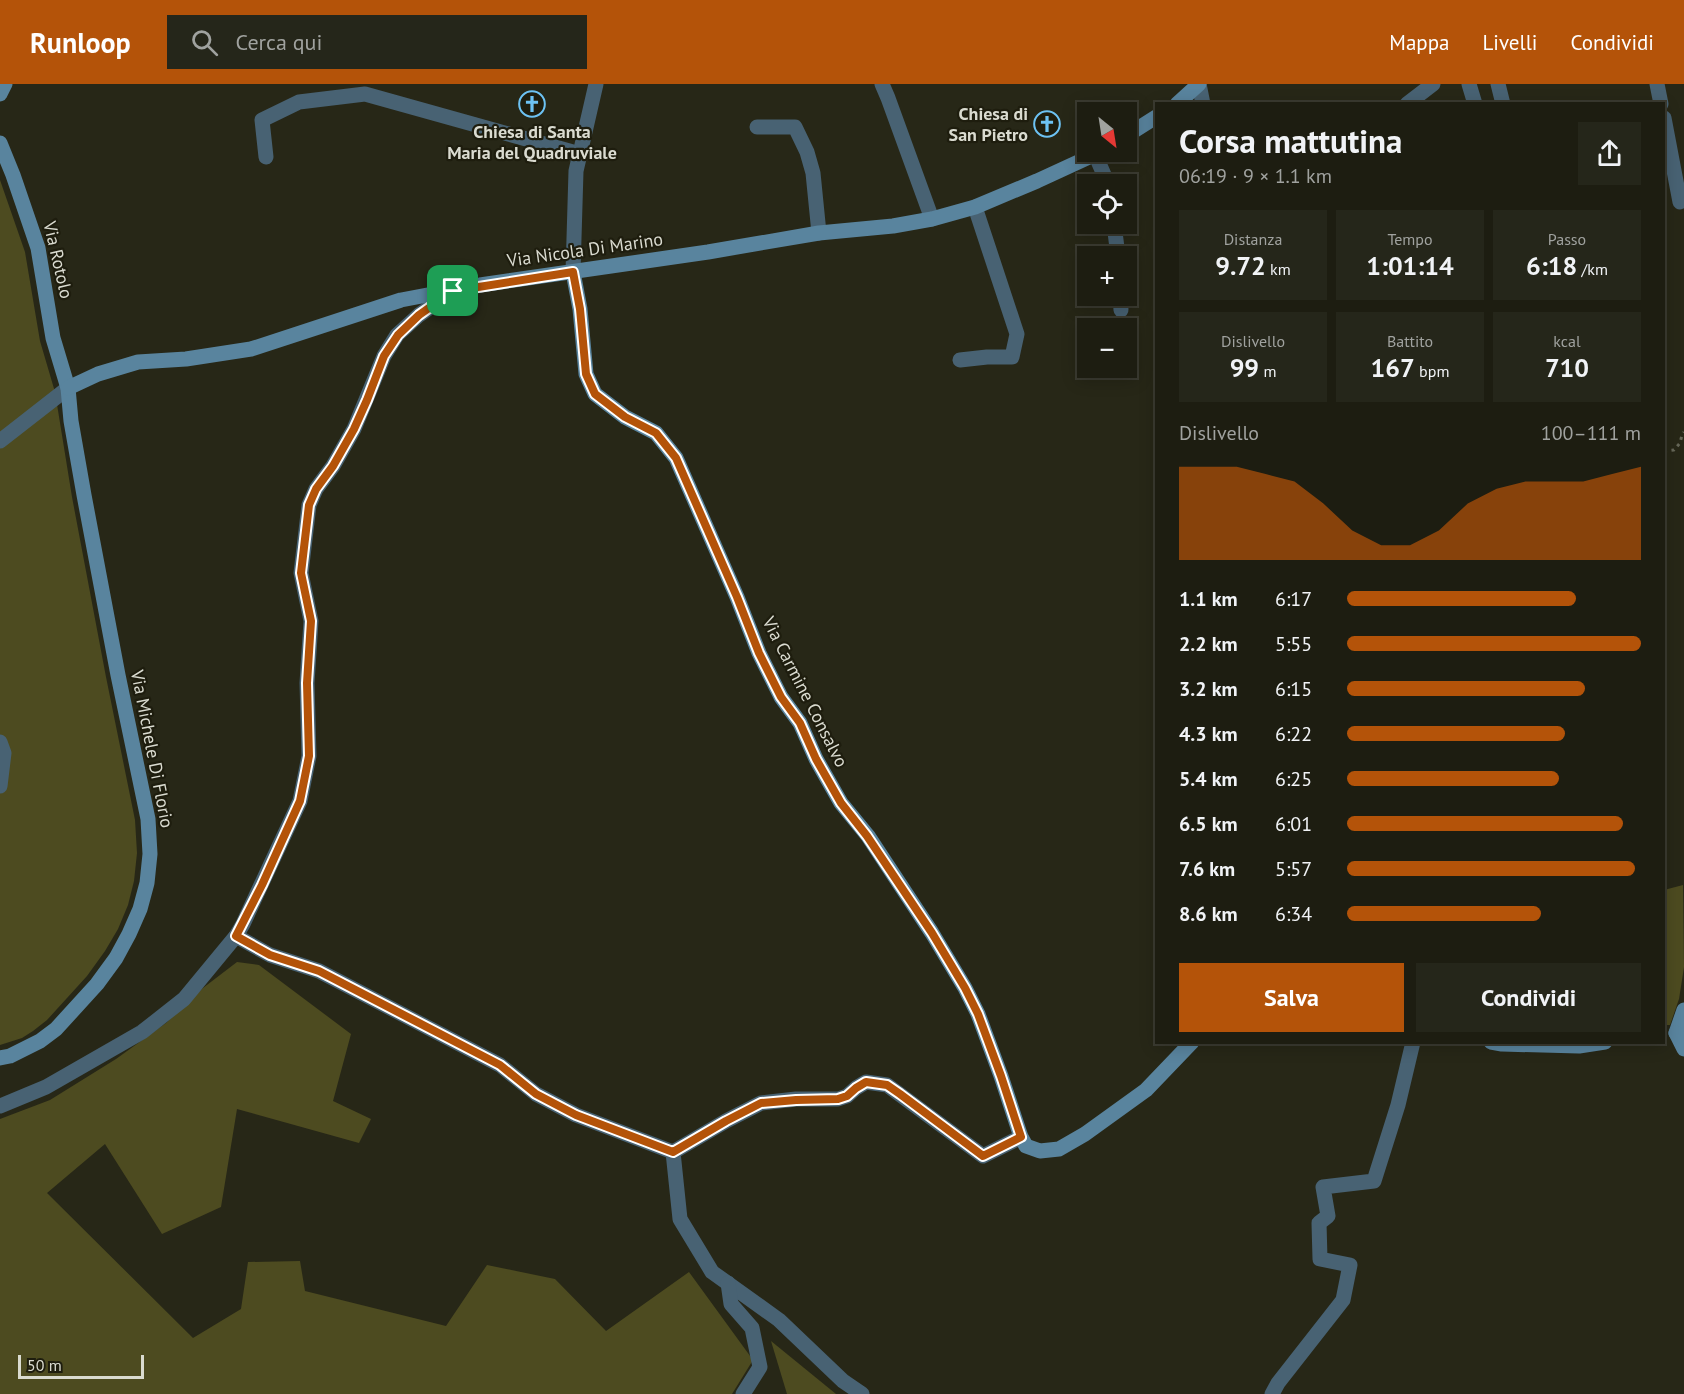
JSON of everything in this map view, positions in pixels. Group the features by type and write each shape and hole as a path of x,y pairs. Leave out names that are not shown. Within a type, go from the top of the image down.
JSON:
{"street":[{"path":"0,94 5,84"},
{"path":"573,272 576,171 596,84"},
{"path":"882,84 932,219"},
{"path":"1179,102 1199,84"},
{"path":"1199,84 1203,102"},
{"path":"1410,102 1433,84"},
{"path":"1469,84 1474,102"},
{"path":"1498,84 1502,102"},
{"path":"1657,84 1661,102"},
{"path":"266,157 262,120 299,102 365,94 580,154"},
{"path":"1137,129 1155,118"},
{"path":"1665,123 1680,202"},
{"path":"757,127 795,127 807,152 813,173 819,233"},
{"name":"Via Rotolo","path":"0,143 38,248 53,338 68,388"},
{"name":"Via Nicola Di Marino","path":"68,388 98,374 138,362 186,359 251,350 401,300 819,233 893,226 932,219 975,207 1078,162"},
{"path":"960,360 1012,357 1017,334 975,207"},
{"name":"Via Carmine Consalvo","path":"573,272 580,309 586,374 595,394 625,417 656,433 676,458 759,653 781,697 800,723 816,759 841,803 892,872 970,997 1001,1076 1021,1137"},
{"path":"0,1106 46,1087 142,1032 184,999 236,936 300,801 309,756 307,683 311,621 301,573 309,505 316,489 333,466 354,429 384,356 398,335 419,315 453,291"},
{"path":"0,441 68,388"},
{"name":"Via Michele Di Florio","path":"0,1058 10,1056 40,1041 56,1029 103,975 129,934 140,909 147,883 150,854 148,819 82,484 68,388"},
{"path":"0,742 4,753 0,786"},
{"path":"236,936 270,955 319,971 500,1065 536,1094 576,1115 673,1152"},
{"path":"1684,1010 1670,1033 1684,1049"},
{"path":"673,1152 761,1103 838,1099 847,1096 866,1082 887,1085 983,1156 1021,1137 1026,1146 1041,1151 1059,1149 1085,1134 1146,1090 1190,1044"},
{"path":"1272,1394 1343,1299 1350,1265 1320,1259 1319,1223 1328,1216 1323,1186 1374,1181 1398,1105 1413,1044"},
{"path":"1502,1044 1579,1046 1592,1044"},
{"path":"673,1152 680,1219 712,1272 779,1320 843,1382 862,1394"},
{"path":"728,1283 731,1304 752,1328 760,1367 743,1394"}],"path":[{"path":"1665,451 1674,450 1680,443 1684,432"}],"shaded area":[{"path":"0,180 25,252 40,341 55,392 72,497 135,820 137,853 134,881 128,905 105,951 87,976 47,1020 22,1038 0,1045"},
{"path":"1683,885 1684,967 1679,999 1670,1025 1665,1025 1665,890"},
{"path":"237,962 259,965 351,1034 333,1101 371,1119 359,1143 237,1109 221,1207 162,1234 105,1144 47,1193 193,1338 241,1309 248,1262 300,1261 305,1291 446,1326 487,1265 555,1279 606,1331 689,1272 753,1360 732,1394 0,1394 0,1119 50,1100 116,1059 166,1023 203,988"},
{"path":"771,1341 836,1394 787,1394"}],"place":[{"name":"Chiesa di Santa Maria del Quadruviale","path":"532,104"},
{"name":"Chiesa di San Pietro","path":"1047,124"}],"route":[{"path":"573,272 580,309 586,374 595,394 625,417 656,433 676,458 759,653 781,697 800,723 816,759 841,803 867,836 932,933 965,988 978,1014 1021,1137 983,1156 887,1085 866,1082 847,1096 838,1099 761,1103 673,1152 576,1115 536,1094 500,1065 319,971 270,955 236,936 300,801 309,756 307,683 311,621 301,573 309,505 316,489 333,466 354,429 384,356 398,335 419,315 453,291 573,272"}]}
